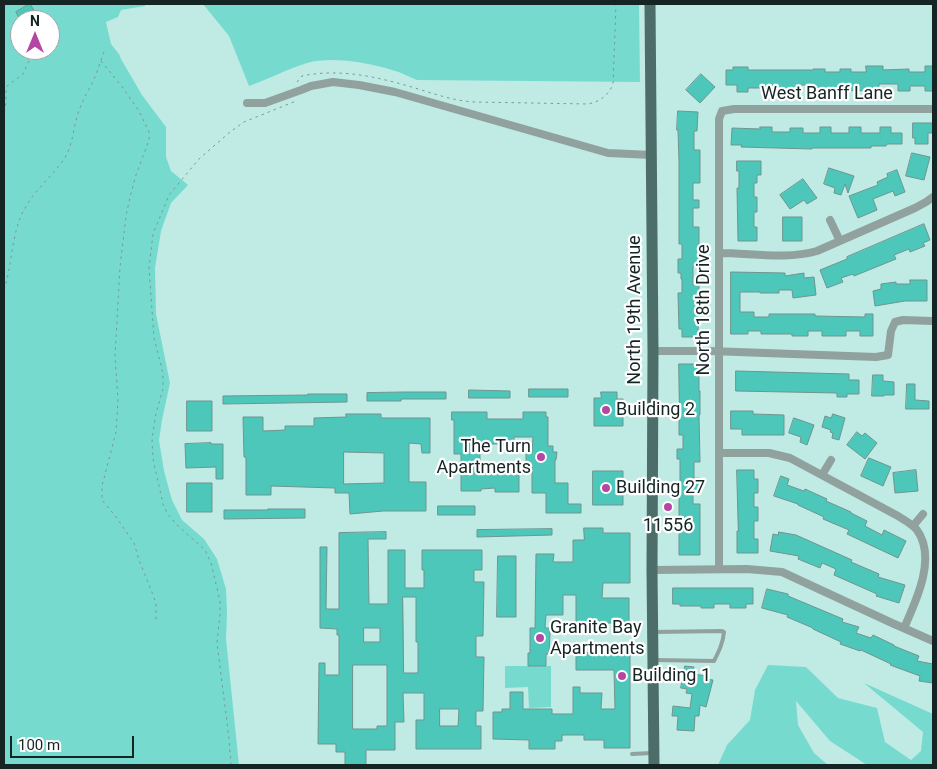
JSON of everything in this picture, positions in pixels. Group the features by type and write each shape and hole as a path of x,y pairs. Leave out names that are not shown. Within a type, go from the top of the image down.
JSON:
{"main road":[{"name":"North 19th Avenue","path":"650,4 654,765"}],"street":[{"path":"247,104 265,103 311,86 333,82 366,86 395,92 608,153 652,155"},
{"name":"West Banff Lane","path":"722,111 734,109 933,109"},
{"name":"North 18th Drive","path":"719,569 719,119 722,111"},
{"path":"719,253 797,255 817,251 915,208 933,197"},
{"path":"830,220 840,241"},
{"path":"653,351 718,351 876,357 888,354 891,331 895,322 903,320 933,321"},
{"path":"719,453 769,453 790,458 913,526 924,544 926,557 923,582 904,628"},
{"path":"822,475 831,460"},
{"path":"913,526 923,514"},
{"path":"652,570 719,569 782,572 933,641"}],"lane":[{"path":"653,632 724,632 723,642 714,661 653,660"},
{"path":"632,754 654,753"}],"path":[{"path":"231,765 217,643 220,602 211,563 205,550 177,525 167,513 163,504 154,459 152,439 162,389 162,369 154,338 149,268 153,234 169,195 199,159 230,132 244,122 296,101 297,80 302,76 311,74 350,73 381,79 461,101 588,104 600,101 613,85 616,4"},
{"path":"4,290 16,230 21,215 65,157 70,146 80,108 95,77 104,52"},
{"path":"4,112 6,87 23,74 29,60"},
{"path":"100,61 123,88 139,111 149,132 149,140 136,175 126,216 120,267 115,356 118,400 116,432 102,486 102,500 134,543 156,604 156,620"}],"green space":[{"path":"4,4 145,4 145,6 121,10 118,17 106,22 111,44 119,54 142,95 166,127 166,157 171,171 188,185 171,203 161,231 155,268 156,314 170,383 159,440 164,471 172,500 182,520 204,539 217,559 226,589 226,639 239,765 4,765"},
{"path":"203,4 639,4 640,82 417,80 395,71 372,65 350,61 327,60 300,65 249,86 229,36"},
{"path":"768,665 806,667 838,698 877,708 885,742 911,760 921,751 923,732 864,683 933,714 932,765 867,765 830,741 796,701 798,725 814,753 828,765 718,765 727,745 750,720 755,690"},
{"path":"505,666 551,666 551,707 529,708 528,687 505,688"}],"building":[{"path":"30,4 34,10 20,10"},
{"path":"866,66 883,66 883,70 909,69 909,72 925,72 925,66 933,66 933,91 925,91 925,86 910,86 910,91 898,91 898,84 879,84 879,91 813,90 813,85 797,85 797,91 785,91 785,88 748,88 748,92 737,92 737,85 726,85 726,70 733,70 733,67 748,67 748,70 825,69 825,72 840,72 840,69 851,69 851,72 866,72"},
{"path":"701,74 715,87 700,103 686,90"},
{"path":"678,111 698,112 697,131 694,131 694,150 700,150 700,183 693,183 693,200 699,200 699,208 693,208 693,227 699,227 699,266 693,266 693,285 699,285 698,337 682,337 682,329 679,329 678,293 682,293 682,279 681,273 678,273 678,259 682,259 682,244 679,244"},
{"path":"913,123 933,123 933,133 928,133 928,144 915,144"},
{"path":"760,127 772,127 772,132 790,132 790,128 803,128 803,133 820,133 820,127 831,127 831,133 849,133 849,127 861,127 861,133 880,133 880,127 891,127 891,133 902,133 902,144 871,146 871,148 812,149 741,147 742,145 731,145 732,128 760,129"},
{"path":"912,153 930,157 924,180 906,176"},
{"path":"737,161 761,161 761,175 757,175 757,183 754,183 754,197 757,197 757,212 754,212 754,227 757,227 757,241 738,241 737,188 739,188 739,171 737,171"},
{"path":"829,168 854,176 848,193 845,184 841,195 834,193 835,188 824,184"},
{"path":"897,170 905,192 895,196 893,191 873,199 877,210 858,218 849,196 878,185 877,182 888,177 887,174"},
{"path":"803,179 817,198 807,204 804,200 790,209 780,195"},
{"path":"783,217 802,217 802,241 783,241"},
{"path":"924,224 930,240 923,243 925,246 910,252 909,249 894,255 896,259 854,276 853,274 841,278 843,282 827,288 820,270"},
{"path":"731,272 785,273 785,276 804,273 804,278 814,277 816,295 793,298 792,290 779,290 779,293 740,292 740,312 754,312 754,317 769,317 769,314 815,314 815,316 865,317 865,314 873,314 873,336 860,336 860,331 846,331 846,336 822,336 822,331 808,331 808,336 761,334 761,331 748,331 748,334 731,334"},
{"path":"910,280 927,280 927,301 905,301 875,306 873,291 881,289 881,284 896,282 896,284 910,284"},
{"path":"679,364 699,364 700,462 694,462 694,478 700,478 700,490 693,490 693,504 700,504 700,555 679,555 679,493 677,493 677,484 680,484 680,459 677,459 677,449 683,449 683,435 679,435 679,415 677,415 677,405 679,405"},
{"path":"736,371 849,374 849,380 859,380 859,394 847,394 847,397 837,397 837,393 736,391"},
{"path":"873,375 883,375 883,381 894,382 894,395 872,396"},
{"path":"907,384 915,384 915,400 929,401 929,409 906,409"},
{"path":"529,389 568,389 568,397 529,397"},
{"path":"469,390 510,391 510,398 469,398"},
{"path":"446,392 446,399 367,401 367,393"},
{"name":"Building 2","path":"601,392 617,392 617,399 623,399 623,426 594,426 594,398 601,398"},
{"path":"347,394 347,402 223,404 223,396"},
{"path":"187,401 212,401 212,431 187,431"},
{"path":"731,411 753,411 753,414 784,415 784,435 742,435 742,429 731,429"},
{"path":"452,412 487,412 487,419 523,419 523,412 546,412 546,417 548,417 548,446 553,446 553,452 557,452 555,483 568,483 568,504 581,504 581,513 546,513 546,493 532,493 532,464 526,464 526,453 532,453 533,437 514,437 514,444 480,444 480,466 519,466 519,492 495,492 495,488 481,489 481,491 461,491 461,454 454,454 454,420 452,420"},
{"path":"346,414 381,414 381,418 430,418 430,453 422,453 421,444 409,443 409,482 426,482 426,511 383,511 350,514 349,493 335,493 335,488 271,486 271,495 246,495 243,417 263,417 263,431 285,430 285,426 314,426 314,418 346,417","holes":["344,452 384,453 384,483 344,484"]},
{"path":"833,414 845,418 839,440 832,438 833,433 830,432 831,430 822,427 825,416 831,418"},
{"path":"794,418 814,425 807,445 800,442 801,437 789,433"},
{"path":"857,432 862,436 865,433 877,443 865,459 847,445"},
{"path":"185,444 223,444 223,479 216,479 216,467 186,468"},
{"path":"869,458 891,467 883,486 861,476"},
{"path":"737,470 754,470 754,479 758,479 758,493 754,493 754,507 758,507 758,521 754,521 754,539 758,539 758,553 737,553"},
{"path":"916,470 918,491 895,493 893,473"},
{"name":"Building 27","path":"593,471 623,471 623,505 593,505"},
{"path":"781,476 789,479 787,485 804,491 805,489 827,499 826,501 867,521 865,526 882,535 884,530 906,541 898,558 847,534 849,530 823,519 824,517 798,504 774,496"},
{"path":"187,483 212,483 212,512 187,512"},
{"path":"438,506 475,506 475,515 438,515"},
{"path":"305,509 305,518 224,519 224,510"},
{"path":"584,528 603,528 603,533 630,533 630,583 603,583 602,598 629,598 629,627 613,627 613,623 576,623 576,595 563,595 563,615 546,615 545,628 549,628 550,633 549,654 546,654 546,666 528,666 530,628 535,628 536,554 554,554 553,562 573,562 573,540 584,540"},
{"path":"552,529 552,535 477,537 477,530"},
{"path":"386,532 386,539 368,539 369,604 388,604 388,550 405,550 405,588 424,588 422,550 482,550 482,570 474,570 474,582 484,582 483,636 476,636 476,657 484,657 483,711 476,711 476,726 481,726 481,749 416,749 416,720 424,720 424,693 403,693 404,722 395,722 395,750 366,750 366,765 345,765 345,752 336,752 336,744 318,744 319,663 325,663 325,675 339,675 339,635 337,635 337,629 320,628 320,547 327,547 326,609 339,609 339,533","holes":["403,597 416,597 418,673 404,673","364,628 380,628 380,642 364,642","353,665 387,665 387,726 377,726 377,729 353,729","440,709 459,709 458,726 440,726"]},
{"path":"779,532 796,535 852,560 851,562 879,574 878,577 905,585 899,603 876,596 877,594 834,575 836,569 822,563 820,568 798,559 799,556 770,551 773,534 778,535"},
{"path":"498,556 516,556 516,617 497,617"},
{"path":"673,588 753,588 753,604 746,604 746,608 730,608 730,604 714,604 714,608 680,606 680,604 673,604"},
{"path":"767,589 788,594 788,596 843,619 842,622 859,627 856,633 871,638 873,635 919,656 917,661 933,664 933,683 919,681 920,676 890,665 861,650 840,644 841,642 787,617 788,615 762,608"},
{"path":"630,652 630,748 604,748 604,740 584,740 584,735 562,735 562,741 555,741 555,749 529,749 529,740 493,739 493,712 502,712 502,709 510,709 510,692 523,692 523,709 552,709 552,714 573,714 573,687 580,687 580,693 602,693 601,709 615,709 614,670 576,670 576,653"},
{"path":"685,666 694,667 693,674 707,676 706,679 713,680 706,707 700,705 699,716 695,716 694,731 677,730 678,716 672,716 673,706 690,708 692,694 686,693 687,689 681,688"}],"place":[{"name":"Building 2","path":"606,410"},
{"name":"The Turn Apartments","path":"541,457"},
{"name":"Building 27","path":"606,488"},
{"name":"11556","path":"668,507"},
{"name":"Granite Bay Apartments","path":"540,638"},
{"name":"Building 1","path":"622,676"}]}
